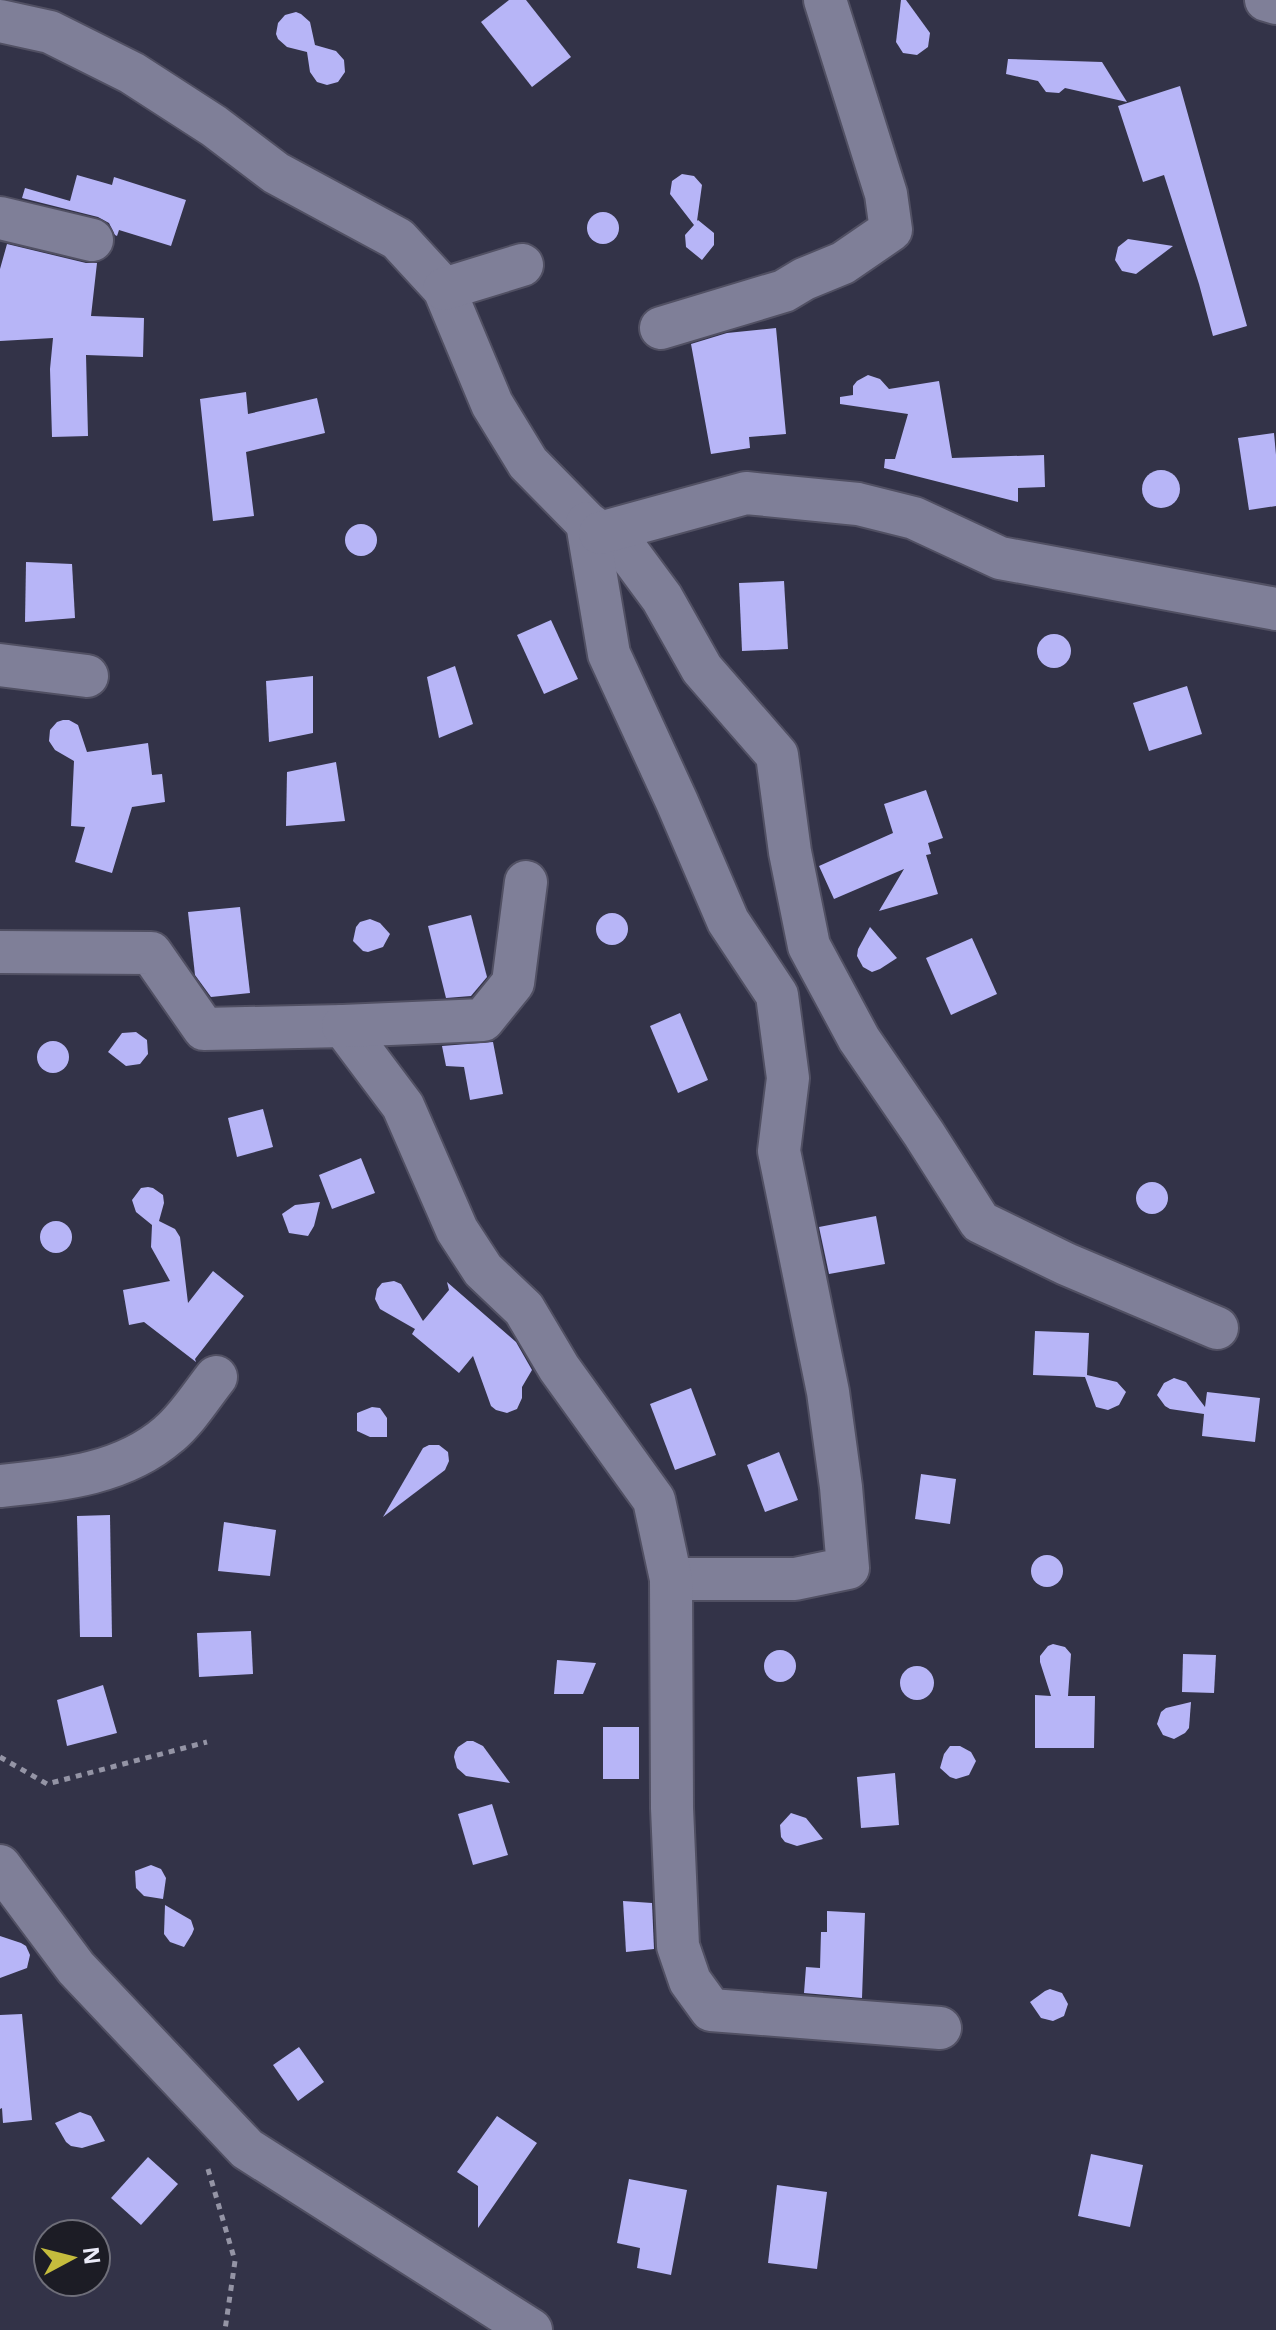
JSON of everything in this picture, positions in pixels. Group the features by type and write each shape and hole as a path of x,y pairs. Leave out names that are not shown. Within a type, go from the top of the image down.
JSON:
{"street":[{"path":"661,328 784,291 843,263 891,230 886,194 825,0"},
{"path":"1266,0 1276,3"},
{"path":"0,21 50,32 132,73 214,126 276,173 398,239 444,289 492,404 528,463 594,528 628,552 662,598 702,669 777,755 790,852 809,946 859,1039 980,1222 1066,1264 1217,1328"},
{"path":"0,218 92,240"},
{"path":"444,289 522,265"},
{"path":"594,528 746,493 858,504 914,518 1000,558 1276,609"},
{"path":"594,528 609,654 728,921 777,995 788,1078 779,1151 828,1392 848,1568 795,1579 671,1579"},
{"path":"0,665 87,676"},
{"path":"0,952 151,953 204,1029 483,1020 513,983 526,882"},
{"path":"343,1026 403,1106 457,1230 483,1270 524,1309 559,1368 654,1500 671,1579 672,1808 678,1946 690,1981 711,2010 940,2028"},
{"path":"0,1486 93,1473 139,1456 171,1433 216,1377"},
{"path":"0,1866 76,1968 247,2149 531,2330"}],"path":[{"path":"0,1757 47,1784 207,1742"},
{"path":"205,2163 235,2261 225,2330"}],"building":[{"path":"509,0 526,0 571,57 532,87 481,22"},
{"path":"901,0 906,0 930,33 928,47 917,55 903,53 896,42"},
{"path":"296,12 310,22 315,45 336,51 344,60 345,72 338,82 327,85 317,82 310,72 307,52 287,47 278,39 278,23 285,15"},
{"path":"1008,59 1102,62 1127,102 1065,88 1059,93 1046,92 1038,81 1006,74"},
{"path":"1180,86 1247,326 1213,336 1164,175 1143,182 1118,106"},
{"path":"682,174 694,176 702,185 697,221 714,233 714,245 702,260 686,247 685,235 694,225 670,194 672,181"},
{"path":"77,175 112,185 114,177 186,200 171,246 119,230 117,236 109,223 98,217 22,198 25,188 70,201"},
{"path":"603,212 615,216 619,228 615,240 603,244 591,240 587,228 591,216"},
{"path":"1128,239 1173,246 1136,274 1122,271 1115,260 1118,247"},
{"path":"7,244 97,263 91,316 144,318 143,357 86,355 88,436 52,437 50,369 53,338 0,341 0,269"},
{"path":"776,328 786,434 749,437 750,448 711,454 691,344 727,333"},
{"path":"868,375 880,379 889,389 939,381 952,458 1044,455 1045,487 1018,488 1018,502 884,468 885,459 895,459 908,414 840,404 840,397 853,395 853,386"},
{"path":"246,392 248,414 317,398 325,433 246,452 254,516 213,521 200,399"},
{"path":"1274,433 1276,506 1249,510 1238,438"},
{"path":"1161,470 1174,476 1180,489 1174,502 1161,508 1148,502 1142,489 1148,476"},
{"path":"361,524 372,529 377,540 372,551 361,556 350,551 345,540 350,529"},
{"path":"26,562 72,564 75,618 25,622"},
{"path":"784,581 788,649 742,651 739,583"},
{"path":"551,620 578,679 544,694 517,635"},
{"path":"1054,634 1066,639 1071,651 1066,663 1054,668 1042,663 1037,651 1042,639"},
{"path":"455,666 473,724 439,738 427,677"},
{"path":"313,676 313,733 269,742 266,681"},
{"path":"1187,686 1202,734 1149,751 1133,703"},
{"path":"63,720 78,725 87,752 148,743 152,775 162,774 165,802 132,807 112,873 75,862 85,827 71,826 74,761 55,750 49,741 50,730"},
{"path":"336,762 345,821 286,826 287,772"},
{"path":"926,790 943,838 928,843 931,854 926,855 938,894 879,911 904,869 834,899 819,866 893,833 884,804"},
{"path":"240,907 250,993 211,997 195,975 188,912"},
{"path":"612,913 623,918 628,929 623,940 612,945 601,940 596,929 601,918"},
{"path":"471,915 487,977 471,996 446,998 428,926"},
{"path":"370,919 380,923 390,934 383,947 368,952 353,941 356,927"},
{"path":"870,927 897,958 872,972 863,967 857,956"},
{"path":"972,938 997,994 951,1015 926,958"},
{"path":"680,1013 708,1080 678,1093 650,1026"},
{"path":"136,1032 147,1040 148,1054 140,1064 126,1066 108,1052 122,1033"},
{"path":"53,1041 64,1046 69,1057 64,1068 53,1073 42,1068 37,1057 42,1046"},
{"path":"493,1042 503,1094 470,1100 464,1067 446,1066 442,1046"},
{"path":"263,1109 273,1147 237,1157 228,1118"},
{"path":"361,1158 375,1193 332,1209 319,1175"},
{"path":"1152,1182 1163,1187 1168,1198 1163,1209 1152,1214 1141,1209 1136,1198 1141,1187"},
{"path":"148,1187 163,1195 159,1221 175,1229 180,1237 188,1303 213,1271 244,1296 195,1359 196,1362 144,1322 129,1325 123,1290 170,1281 151,1247 152,1225 136,1212 132,1200 141,1188"},
{"path":"320,1202 308,1236 289,1233 282,1214 295,1205"},
{"path":"876,1216 885,1264 829,1274 819,1227"},
{"path":"56,1221 67,1226 72,1237 67,1248 56,1253 45,1248 40,1237 45,1226"},
{"path":"394,1281 401,1284 423,1321 449,1290 447,1282 516,1342 532,1370 522,1387 522,1398 517,1409 507,1413 491,1406 473,1356 459,1373 412,1334 415,1329 380,1309 375,1299 377,1289 382,1283"},
{"path":"1035,1331 1089,1333 1087,1375 1117,1382 1126,1392 1119,1405 1108,1410 1096,1407 1085,1377 1033,1375"},
{"path":"1174,1378 1186,1382 1205,1407 1207,1392 1260,1398 1255,1442 1202,1436 1204,1414 1170,1409 1157,1395 1164,1383"},
{"path":"691,1388 716,1455 675,1470 650,1404"},
{"path":"372,1407 380,1408 387,1418 387,1437 370,1437 357,1431 357,1413"},
{"path":"439,1445 448,1452 449,1461 445,1470 383,1517 423,1448"},
{"path":"779,1452 798,1500 765,1512 747,1465"},
{"path":"921,1474 956,1479 950,1524 915,1519"},
{"path":"110,1515 112,1637 80,1637 77,1516"},
{"path":"224,1522 276,1530 270,1576 218,1571"},
{"path":"1047,1555 1058,1560 1063,1571 1058,1582 1047,1587 1036,1582 1031,1571 1036,1560"},
{"path":"251,1631 253,1674 199,1677 197,1633"},
{"path":"1053,1644 1065,1647 1071,1654 1068,1696 1095,1696 1094,1748 1035,1748 1035,1695 1051,1696 1040,1656"},
{"path":"780,1650 791,1655 796,1666 791,1677 780,1682 769,1677 764,1666 769,1655"},
{"path":"1183,1654 1216,1655 1214,1693 1182,1692"},
{"path":"557,1660 596,1663 583,1694 554,1694"},
{"path":"917,1666 929,1671 934,1683 929,1695 917,1700 905,1695 900,1683 905,1671"},
{"path":"103,1685 117,1733 67,1746 57,1700"},
{"path":"1191,1702 1189,1728 1185,1733 1174,1739 1163,1735 1157,1724 1161,1712"},
{"path":"603,1727 639,1727 639,1779 603,1779"},
{"path":"467,1741 483,1746 510,1783 466,1776 457,1768 455,1752"},
{"path":"950,1746 960,1746 971,1752 976,1761 969,1775 956,1779 940,1768"},
{"path":"895,1773 899,1825 861,1828 857,1777"},
{"path":"492,1804 508,1855 473,1865 458,1814"},
{"path":"791,1813 806,1818 823,1839 797,1846 785,1842 781,1837 780,1825"},
{"path":"151,1865 161,1869 166,1878 163,1899 144,1896 136,1888 135,1871"},
{"path":"623,1901 652,1903 654,1949 626,1952"},
{"path":"165,1905 191,1920 194,1929 184,1947 170,1942 164,1934"},
{"path":"827,1911 865,1913 862,1998 804,1993 806,1967 820,1968 821,1932 827,1932"},
{"path":"0,1936 26,1946 30,1955 27,1968 0,1978"},
{"path":"1050,1989 1062,1993 1068,2004 1064,2016 1053,2021 1041,2018 1030,2002"},
{"path":"22,2014 32,2120 3,2123 0,2109 0,2015"},
{"path":"299,2047 324,2082 298,2101 273,2065"},
{"path":"80,2112 91,2116 105,2141 82,2148 66,2142 55,2123"},
{"path":"497,2116 537,2143 478,2228 478,2186 457,2172"},
{"path":"1091,2154 1143,2165 1130,2227 1078,2216"},
{"path":"148,2157 178,2184 141,2225 111,2198"},
{"path":"629,2179 687,2190 671,2275 637,2268 640,2248 617,2243"},
{"path":"777,2185 827,2192 817,2269 768,2263"}]}
